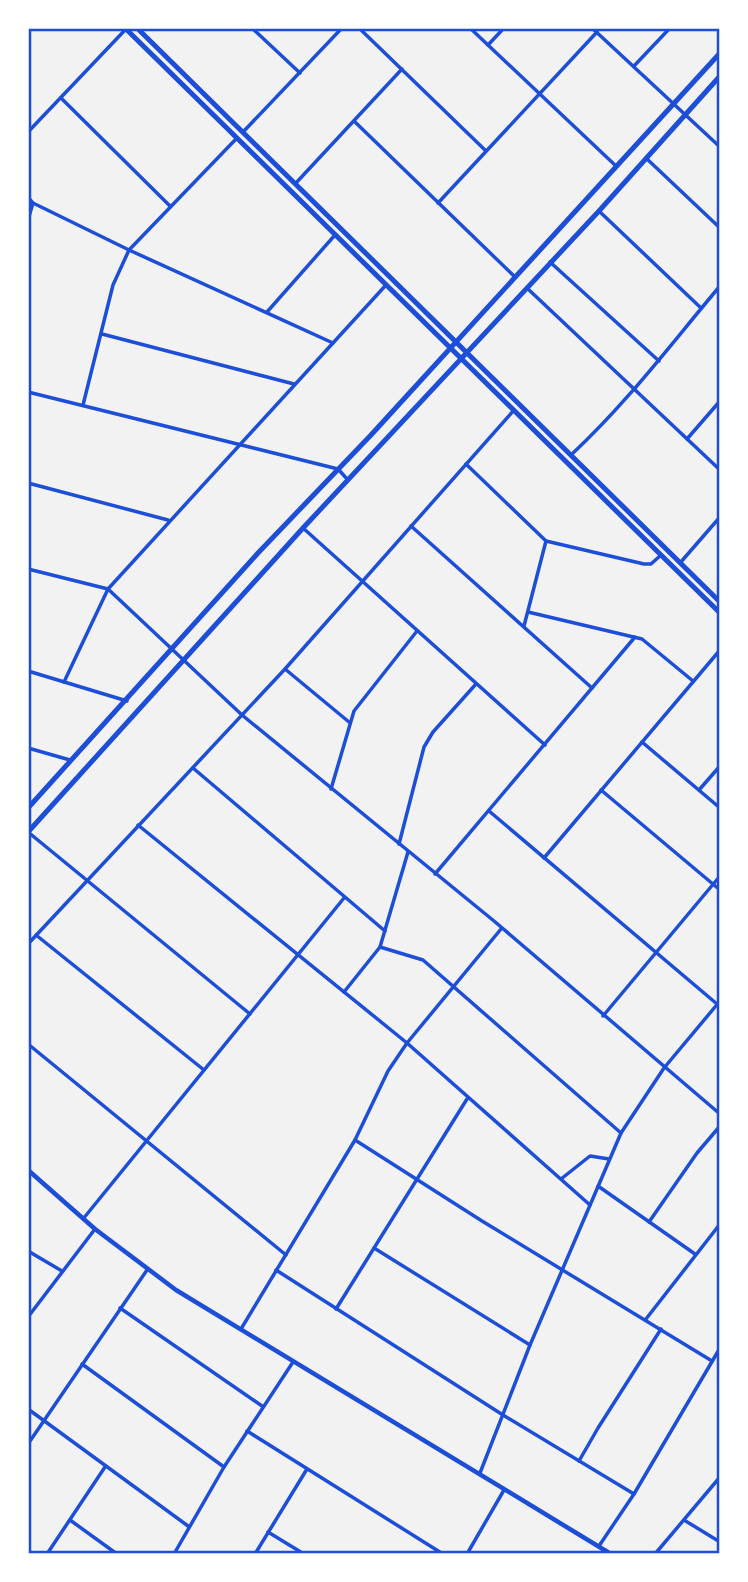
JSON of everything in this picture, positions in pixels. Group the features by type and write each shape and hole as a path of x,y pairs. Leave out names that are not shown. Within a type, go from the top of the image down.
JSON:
{"main road":[{"path":"126,28 720,613"},
{"path":"136,28 720,602"},
{"path":"28,808 258,553 338,470 720,53"},
{"path":"28,832 303,528 599,211 720,76"}],"street":[{"path":"28,132 126,28"},
{"path":"251,28 300,73"},
{"path":"243,132 342,28"},
{"path":"359,28 485,150"},
{"path":"470,28 617,166"},
{"path":"488,45 505,28"},
{"path":"592,28 720,148"},
{"path":"634,66 670,28"},
{"path":"438,203 597,32"},
{"path":"295,184 401,69"},
{"path":"61,98 170,206"},
{"path":"354,121 515,277"},
{"path":"82,405 113,285 129,250 236,139"},
{"path":"646,157 720,228"},
{"path":"28,197 33,203 129,250 332,343"},
{"path":"28,220 33,203"},
{"path":"599,211 701,308"},
{"path":"266,313 335,235"},
{"path":"550,262 659,361"},
{"path":"64,682 108,589 386,285"},
{"path":"571,455 634,391 720,286"},
{"path":"526,287 720,470"},
{"path":"102,334 294,384"},
{"path":"28,392 338,470 349,481"},
{"path":"687,439 720,401"},
{"path":"28,944 285,669 514,410"},
{"path":"466,464 546,541 644,564 651,564 661,555"},
{"path":"28,483 169,520"},
{"path":"675,568 720,517"},
{"path":"411,526 593,688"},
{"path":"303,528 545,745"},
{"path":"524,626 546,541"},
{"path":"28,569 108,589 242,715 502,928 720,1114"},
{"path":"528,612 635,637 654,647 693,681"},
{"path":"331,789 349,722 360,700 417,631"},
{"path":"435,874 635,637"},
{"path":"544,858 720,650"},
{"path":"285,669 349,722"},
{"path":"28,671 127,701"},
{"path":"399,844 424,747 433,732 476,684"},
{"path":"641,741 720,808"},
{"path":"28,748 72,761"},
{"path":"699,790 720,766"},
{"path":"193,768 385,931"},
{"path":"601,789 720,890"},
{"path":"480,1473 530,1345 621,1133 664,1068 719,1003 489,811"},
{"path":"138,825 407,1043 467,1099 590,1205"},
{"path":"28,832 250,1014"},
{"path":"344,992 380,947 408,852"},
{"path":"603,1016 720,876"},
{"path":"83,1219 344,898"},
{"path":"240,1331 355,1140 388,1071 407,1043 502,928"},
{"path":"36,935 204,1070"},
{"path":"380,947 423,960 621,1133"},
{"path":"28,1044 286,1255"},
{"path":"336,1309 467,1099"},
{"path":"649,1222 697,1153 720,1126"},
{"path":"355,1140 712,1361"},
{"path":"561,1179 590,1156 609,1159"},
{"path":"28,1170 83,1219 147,1270 240,1331 611,1554"},
{"path":"598,1186 695,1254"},
{"path":"646,1319 720,1224"},
{"path":"28,1317 95,1229"},
{"path":"374,1248 530,1345"},
{"path":"28,1251 62,1271"},
{"path":"28,1444 147,1270"},
{"path":"276,1270 503,1415 634,1494"},
{"path":"120,1308 263,1406"},
{"path":"579,1462 661,1329"},
{"path":"599,1547 634,1494 720,1348"},
{"path":"174,1554 224,1467 293,1362"},
{"path":"82,1364 224,1467"},
{"path":"28,1409 188,1526"},
{"path":"247,1431 443,1554"},
{"path":"47,1554 105,1467"},
{"path":"255,1554 307,1469"},
{"path":"655,1554 720,1477"},
{"path":"467,1554 505,1488"},
{"path":"70,1520 117,1554"},
{"path":"684,1520 720,1542"},
{"path":"268,1532 304,1554"}]}
